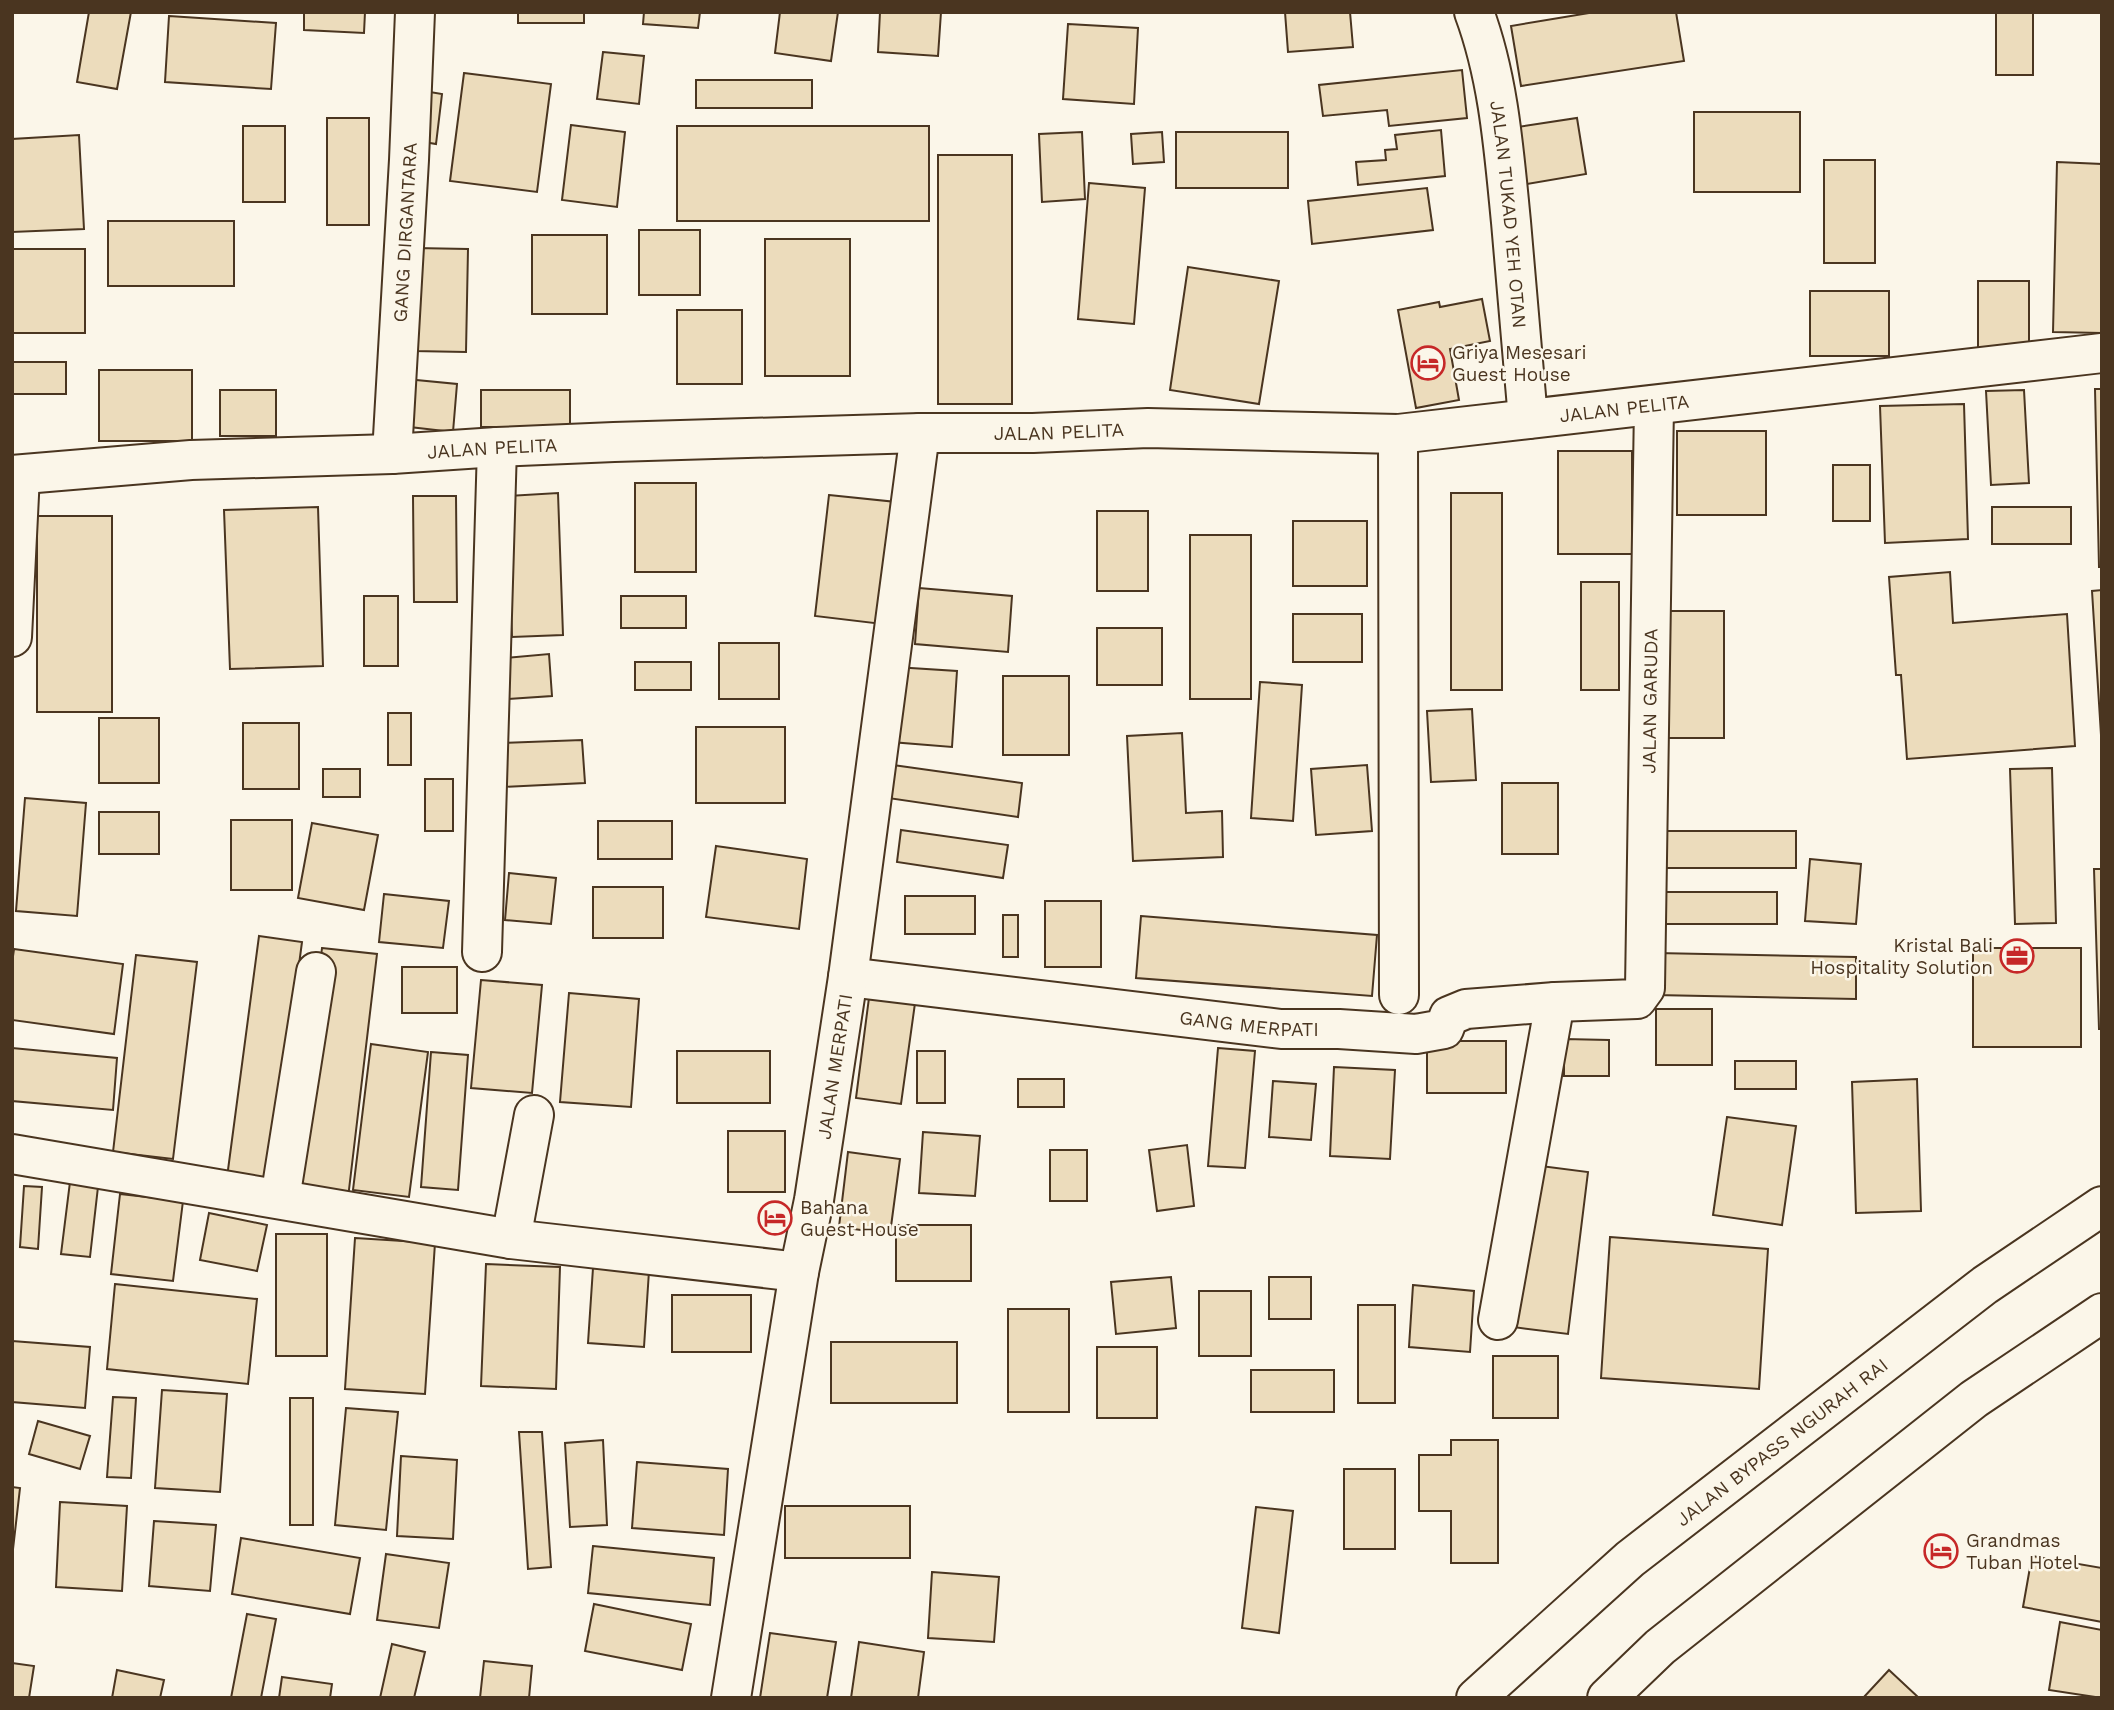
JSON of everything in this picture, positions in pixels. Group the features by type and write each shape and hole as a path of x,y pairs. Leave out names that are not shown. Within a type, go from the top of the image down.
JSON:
{"main road":[{"name":"GANG DIRGANTARA","path":"392,454 415,12"},
{"name":"JALAN TUKAD YEH OTAN","path":"1474,12 1483,35 1493,81 1505,163 1528,419"},
{"name":"JALAN PELITA","path":"16,475 191,460 920,433 1033,433 1148,428 1398,434 2102,353"},
{"name":"JALAN GARUDA","path":"1641,996 1644,988 1654,405"},
{"name":"JALAN MERPATI","path":"731,1698 799,1272 814,1200 848,977 920,433"},
{"path":"1398,434 1399,995"},
{"path":"482,952 497,447"},
{"path":"12,637 16,475"},
{"path":"280,1199 316,972"},
{"name":"GANG MERPATI","path":"848,977 1281,1029 1339,1029 1416,1034 1444,1029 1449,1016 1466,1009 1637,999 1641,996"},
{"path":"1498,1320 1555,1002"},
{"path":"511,1239 534,1115"},
{"path":"12,1154 511,1239 799,1272"},
{"name":"JALAN BYPASS NGURAH RAI","path":"1476,1698 1630,1559 1985,1286 2102,1206"},
{"path":"1607,1698 1660,1647 1974,1399 2102,1314"}],"building":[{"path":"89,12 131,12 117,89 77,82"},
{"path":"304,12 365,12 364,33 304,30"},
{"path":"518,12 584,12 584,23 518,23"},
{"path":"644,12 700,12 698,28 643,24"},
{"path":"780,12 838,12 831,61 775,53"},
{"path":"880,12 941,12 938,56 878,52"},
{"path":"1285,12 1350,12 1353,47 1288,52"},
{"path":"1595,12 1676,12 1684,61 1521,86 1511,26"},
{"path":"1996,12 2033,12 2033,75 1996,75"},
{"path":"169,16 276,23 271,89 165,82"},
{"path":"1068,24 1138,28 1134,104 1063,99"},
{"path":"603,52 644,56 639,104 597,99"},
{"path":"1462,70 1467,118 1389,126 1387,110 1323,116 1319,85"},
{"path":"464,73 551,84 537,192 450,181"},
{"path":"696,80 812,80 812,108 696,108"},
{"path":"424,91 442,94 436,144 418,141"},
{"path":"1694,112 1800,112 1800,192 1694,192"},
{"path":"327,118 369,118 369,225 327,225"},
{"path":"1577,118 1586,174 1521,185 1511,128"},
{"path":"571,125 625,132 617,207 562,200"},
{"path":"243,126 285,126 285,202 243,202"},
{"path":"677,126 929,126 929,221 677,221"},
{"path":"1441,130 1445,176 1358,185 1356,162 1386,160 1385,150 1397,149 1395,135"},
{"path":"1082,132 1085,199 1042,202 1039,134"},
{"path":"1162,132 1164,162 1133,164 1131,134"},
{"path":"1176,132 1288,132 1288,188 1176,188"},
{"path":"79,135 84,229 12,232 12,139"},
{"path":"938,155 1012,155 1012,404 938,404"},
{"path":"1824,160 1875,160 1875,263 1824,263"},
{"path":"2057,162 2102,164 2102,333 2053,332"},
{"path":"1089,183 1145,188 1134,324 1078,319"},
{"path":"1427,188 1433,230 1312,244 1308,201"},
{"path":"108,221 234,221 234,286 108,286"},
{"path":"639,230 700,230 700,295 639,295"},
{"path":"532,235 607,235 607,314 532,314"},
{"path":"765,239 850,239 850,376 765,376"},
{"path":"415,248 468,249 466,352 413,351"},
{"path":"12,249 85,249 85,333 12,333"},
{"path":"1188,267 1279,281 1259,404 1170,390"},
{"path":"1978,281 2029,281 2029,352 1978,352"},
{"path":"1810,291 1889,291 1889,356 1810,356"},
{"path":"1482,299 1490,341 1450,349 1459,400 1416,408 1398,310 1439,302 1440,307"},
{"path":"677,310 742,310 742,384 677,384"},
{"path":"12,362 66,362 66,394 12,394"},
{"path":"99,370 192,370 192,441 99,441"},
{"path":"406,379 457,384 453,432 401,426"},
{"path":"2095,389 2102,389 2102,567 2099,567"},
{"path":"220,390 276,390 276,436 220,436"},
{"path":"481,390 570,390 570,427 481,427"},
{"path":"2024,390 2029,483 1991,485 1986,391"},
{"path":"1964,404 1968,539 1885,543 1880,406"},
{"path":"1677,431 1766,431 1766,515 1677,515"},
{"path":"1558,451 1632,451 1632,554 1558,554"},
{"path":"1833,465 1870,465 1870,521 1833,521"},
{"path":"635,483 696,483 696,572 635,572"},
{"path":"558,493 563,635 512,637 506,496"},
{"path":"1451,493 1502,493 1502,690 1451,690"},
{"path":"829,495 896,502 882,624 815,616"},
{"path":"413,496 456,496 457,602 414,602"},
{"path":"318,507 323,666 230,669 224,510"},
{"path":"1992,507 2071,507 2071,544 1992,544"},
{"path":"1097,511 1148,511 1148,591 1097,591"},
{"path":"37,516 112,516 112,712 37,712"},
{"path":"1293,521 1367,521 1367,586 1293,586"},
{"path":"1190,535 1251,535 1251,699 1190,699"},
{"path":"1950,572 1953,623 2067,614 2075,746 1907,759 1901,675 1896,675 1889,577"},
{"path":"1581,582 1619,582 1619,690 1581,690"},
{"path":"919,588 1012,596 1008,652 915,644"},
{"path":"2102,590 2102,751 2092,591"},
{"path":"364,596 398,596 398,666 364,666"},
{"path":"621,596 686,596 686,628 621,628"},
{"path":"1663,611 1724,611 1724,738 1663,738"},
{"path":"1293,614 1362,614 1362,662 1293,662"},
{"path":"1097,628 1162,628 1162,685 1097,685"},
{"path":"719,643 779,643 779,699 719,699"},
{"path":"549,654 552,696 508,699 504,658"},
{"path":"635,662 691,662 691,690 635,690"},
{"path":"895,667 957,671 952,747 891,742"},
{"path":"1003,676 1069,676 1069,755 1003,755"},
{"path":"1260,682 1302,685 1293,821 1251,818"},
{"path":"1472,709 1476,780 1431,782 1427,711"},
{"path":"388,713 411,713 411,765 388,765"},
{"path":"99,718 159,718 159,783 99,783"},
{"path":"243,723 299,723 299,789 243,789"},
{"path":"696,727 785,727 785,803 696,803"},
{"path":"1182,733 1186,813 1222,811 1223,857 1133,861 1127,736"},
{"path":"582,740 585,783 502,787 501,743"},
{"path":"893,765 1022,783 1018,817 888,798"},
{"path":"1367,765 1372,831 1316,835 1311,769"},
{"path":"2052,768 2056,923 2015,924 2010,769"},
{"path":"323,769 360,769 360,797 323,797"},
{"path":"425,779 453,779 453,831 425,831"},
{"path":"1502,783 1558,783 1558,854 1502,854"},
{"path":"25,798 86,803 77,916 16,911"},
{"path":"99,812 159,812 159,854 99,854"},
{"path":"231,820 292,820 292,890 231,890"},
{"path":"598,821 672,821 672,859 598,859"},
{"path":"312,823 378,835 364,910 298,898"},
{"path":"901,830 1008,845 1003,878 897,862"},
{"path":"1652,831 1796,831 1796,868 1652,868"},
{"path":"716,846 807,859 799,929 706,917"},
{"path":"1810,859 1861,864 1856,924 1805,921"},
{"path":"2094,869 2102,869 2102,1029 2099,1029"},
{"path":"509,873 556,878 551,924 505,920"},
{"path":"593,887 663,887 663,938 593,938"},
{"path":"1652,892 1777,892 1777,924 1652,924"},
{"path":"384,894 449,901 443,948 379,942"},
{"path":"905,896 975,896 975,934 905,934"},
{"path":"1045,901 1101,901 1101,967 1045,967"},
{"path":"1003,915 1018,915 1018,957 1003,957"},
{"path":"1141,916 1377,935 1372,996 1136,978"},
{"path":"259,936 302,942 269,1191 226,1185"},
{"path":"322,948 377,954 348,1198 294,1191"},
{"path":"1973,948 2081,948 2081,1047 1973,1047"},
{"path":"14,949 123,964 114,1034 12,1020"},
{"path":"1656,953 1856,957 1856,999 1655,995"},
{"path":"136,955 197,962 173,1159 113,1152"},
{"path":"402,967 457,967 457,1013 402,1013"},
{"path":"481,980 542,985 532,1093 471,1088"},
{"path":"870,990 916,996 901,1104 856,1098"},
{"path":"569,993 639,999 631,1107 560,1102"},
{"path":"1656,1009 1712,1009 1712,1065 1656,1065"},
{"path":"1564,1039 1609,1040 1609,1076 1564,1076"},
{"path":"1427,1041 1506,1041 1506,1093 1427,1093"},
{"path":"371,1044 428,1052 409,1197 353,1190"},
{"path":"12,1048 117,1058 113,1110 12,1101"},
{"path":"1218,1048 1255,1051 1245,1168 1208,1166"},
{"path":"677,1051 770,1051 770,1103 677,1103"},
{"path":"917,1051 945,1051 945,1103 917,1103"},
{"path":"431,1052 468,1055 458,1190 421,1187"},
{"path":"1735,1061 1796,1061 1796,1089 1735,1089"},
{"path":"1334,1067 1395,1070 1390,1159 1330,1156"},
{"path":"1018,1079 1064,1079 1064,1107 1018,1107"},
{"path":"1917,1079 1921,1211 1856,1213 1852,1082"},
{"path":"1273,1081 1316,1084 1311,1140 1269,1137"},
{"path":"1727,1117 1796,1126 1782,1225 1713,1215"},
{"path":"728,1131 785,1131 785,1192 728,1192"},
{"path":"923,1132 980,1136 975,1196 919,1193"},
{"path":"1187,1145 1194,1206 1157,1211 1149,1150"},
{"path":"1050,1150 1087,1150 1087,1201 1050,1201"},
{"path":"848,1152 900,1159 890,1234 839,1227"},
{"path":"1533,1165 1588,1172 1568,1334 1513,1327"},
{"path":"71,1174 99,1178 90,1257 61,1254"},
{"path":"24,1186 42,1187 38,1249 20,1247"},
{"path":"120,1194 183,1201 173,1281 111,1274"},
{"path":"209,1213 267,1225 257,1271 200,1260"},
{"path":"896,1225 971,1225 971,1281 896,1281"},
{"path":"276,1234 327,1234 327,1356 276,1356"},
{"path":"1610,1237 1768,1249 1759,1389 1601,1378"},
{"path":"355,1238 435,1243 425,1394 345,1389"},
{"path":"486,1264 560,1267 556,1389 481,1386"},
{"path":"593,1268 649,1271 644,1347 588,1343"},
{"path":"1171,1277 1176,1328 1116,1334 1111,1282"},
{"path":"1269,1277 1311,1277 1311,1319 1269,1319"},
{"path":"115,1284 257,1299 248,1384 107,1369"},
{"path":"1413,1285 1474,1291 1470,1352 1409,1347"},
{"path":"1199,1291 1251,1291 1251,1356 1199,1356"},
{"path":"672,1295 751,1295 751,1352 672,1352"},
{"path":"1358,1305 1395,1305 1395,1403 1358,1403"},
{"path":"1008,1309 1069,1309 1069,1412 1008,1412"},
{"path":"12,1341 90,1347 85,1408 12,1402"},
{"path":"831,1342 957,1342 957,1403 831,1403"},
{"path":"1097,1347 1157,1347 1157,1418 1097,1418"},
{"path":"1493,1356 1558,1356 1558,1418 1493,1418"},
{"path":"1251,1370 1334,1370 1334,1412 1251,1412"},
{"path":"162,1390 227,1394 220,1492 155,1488"},
{"path":"113,1397 136,1398 131,1478 107,1477"},
{"path":"290,1398 313,1398 313,1525 290,1525"},
{"path":"346,1408 398,1412 386,1530 335,1525"},
{"path":"38,1421 90,1436 80,1469 29,1454"},
{"path":"519,1432 542,1432 551,1567 528,1569"},
{"path":"603,1440 607,1525 570,1527 565,1443"},
{"path":"1451,1440 1498,1440 1498,1563 1451,1563 1451,1511 1419,1511 1419,1455 1451,1455"},
{"path":"401,1456 457,1460 453,1539 397,1536"},
{"path":"637,1462 728,1469 724,1535 632,1528"},
{"path":"1344,1469 1395,1469 1395,1549 1344,1549"},
{"path":"12,1487 20,1488 12,1558"},
{"path":"60,1502 127,1506 122,1591 56,1587"},
{"path":"785,1506 910,1506 910,1558 785,1558"},
{"path":"1256,1507 1293,1511 1279,1633 1242,1628"},
{"path":"154,1521 216,1525 210,1591 149,1586"},
{"path":"241,1538 360,1558 350,1614 232,1594"},
{"path":"593,1546 714,1558 710,1605 588,1593"},
{"path":"386,1554 449,1563 439,1628 377,1620"},
{"path":"2032,1556 2102,1568 2102,1622 2023,1607"},
{"path":"932,1572 999,1577 994,1642 928,1638"},
{"path":"594,1604 691,1624 682,1670 585,1651"},
{"path":"247,1614 276,1619 261,1698 231,1698"},
{"path":"2060,1622 2102,1630 2102,1698 2049,1690"},
{"path":"770,1633 836,1642 827,1698 760,1698"},
{"path":"859,1642 924,1652 918,1698 851,1698"},
{"path":"392,1644 425,1652 414,1698 380,1698"},
{"path":"484,1661 532,1666 529,1698 480,1698"},
{"path":"12,1663 34,1666 29,1698 12,1698"},
{"path":"117,1670 164,1680 160,1698 112,1698"},
{"path":"1889,1670 1919,1698 1863,1698"},
{"path":"282,1677 332,1684 330,1698 279,1698"}],"place":[{"name":"Griya Mesesari Guest House","path":"1428,363"},
{"name":"Kristal Bali Hospitality Solution","path":"2017,956"},
{"name":"Bahana Guest House","path":"775,1218"},
{"name":"Grandmas Tuban Hotel","path":"1941,1551"}]}
